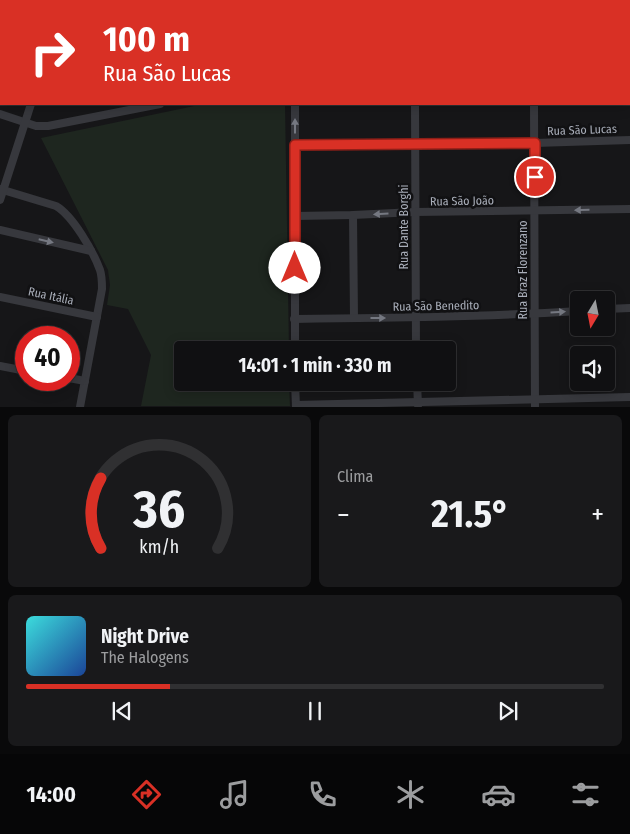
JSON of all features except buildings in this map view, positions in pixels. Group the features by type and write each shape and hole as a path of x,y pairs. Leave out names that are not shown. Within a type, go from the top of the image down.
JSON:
{"street":[{"path":"0,200 1,190 31,105"},
{"path":"0,114 36,126 48,126 155,105"},
{"path":"295,105 295,341"},
{"name":"Rua Dante Borghi","path":"415,105 416,341"},
{"name":"Rua Braz Florenzano","path":"534,105 535,403"},
{"name":"Rua São Lucas","path":"295,145 535,143 630,140"},
{"path":"1,190 56,206 68,215 91,251 99,269 102,289 80,406"},
{"name":"Rua São João","path":"295,216 630,209"},
{"path":"353,216 354,318"},
{"path":"0,230 91,251"},
{"name":"Rua Itália","path":"0,297 98,317"},
{"path":"615,309 630,308"},
{"name":"Rua São Benedito","path":"294,319 416,318 570,312"},
{"path":"0,366 15,369"},
{"path":"80,381 85,382"},
{"path":"295,391 296,406 535,403 630,397"},
{"path":"417,391 418,404"}],"shaded area":[{"path":"199,105 285,105 289,341 174,341 174,391 289,391 290,406 141,406 151,355 128,309 107,305 110,285 108,270 41,138"}],"route":[{"path":"295,268 295,145 535,143 535,177"}]}
